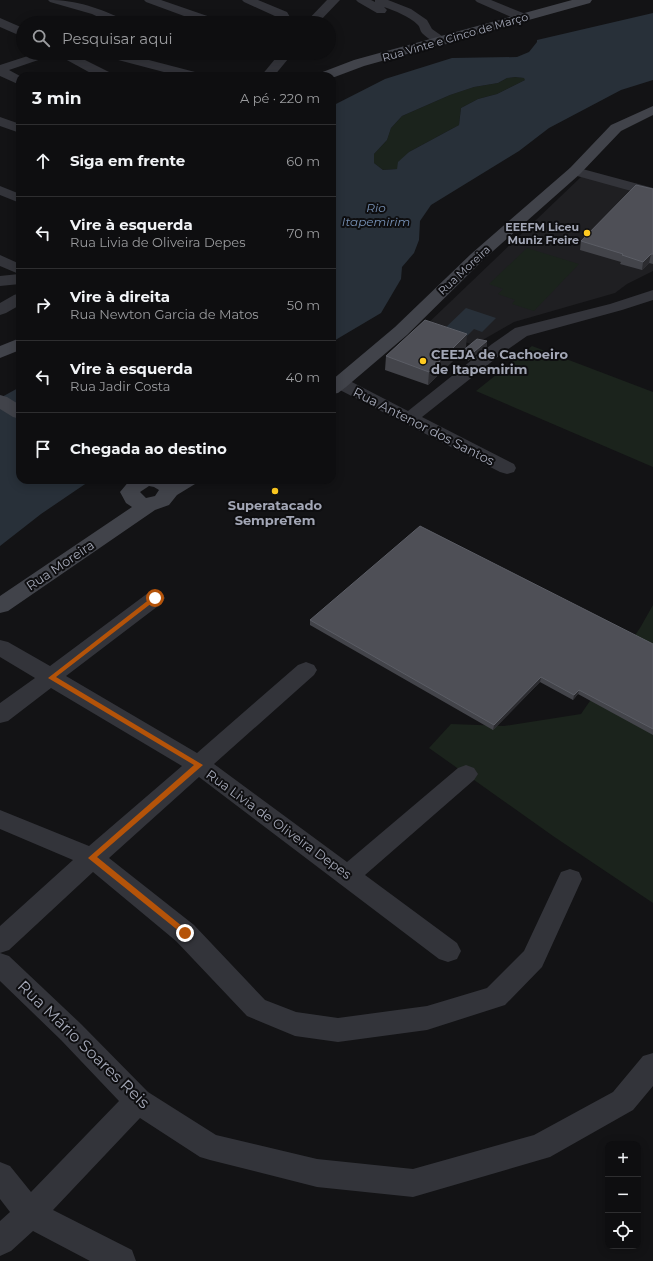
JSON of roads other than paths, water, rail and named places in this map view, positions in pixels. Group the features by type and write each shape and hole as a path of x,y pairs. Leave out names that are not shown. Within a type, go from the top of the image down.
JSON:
{"main road":[{"name":"Rua Vinte e Cinco de Março","path":"335,72 359,63 443,41 586,0"},
{"name":"Rua Moreira","path":"336,386 401,331 477,257 575,171 616,128 653,110"},
{"path":"0,353 16,345"},
{"path":"0,401 16,411"},
{"name":"Rua Moreira","path":"0,606 120,524 147,487 165,484"}],"street":[{"path":"54,0 96,11 106,16"},
{"path":"150,0 195,16"},
{"path":"318,16 334,0"},
{"path":"362,0 407,12 423,23 427,31 443,41"},
{"path":"481,0 524,18"},
{"path":"249,1 284,16"},
{"path":"0,22 16,30"},
{"path":"0,70 29,60"},
{"path":"75,60 98,72"},
{"path":"133,60 179,72"},
{"path":"270,72 281,60"},
{"path":"0,70 16,79"},
{"path":"0,121 16,127"},
{"path":"575,171 653,193"},
{"path":"0,190 16,197"},
{"path":"0,260 16,268"},
{"path":"0,281 16,279"},
{"path":"410,418 498,348 522,332 616,307 653,295"},
{"path":"0,310 16,300"},
{"name":"Rua Antenor dos Santos","path":"336,386 410,418 507,468"},
{"path":"0,715 155,598"},
{"name":"Rua Livia de Oliveira Depes","path":"0,647 199,765 349,875 448,951"},
{"path":"0,942 92,858 306,670"},
{"path":"349,875 466,774"},
{"path":"0,819 92,858 185,933 256,1008 295,1024 338,1030 427,1018 496,997 534,959 570,879"},
{"name":"Rua Mário Soares Reis","path":"0,964 71,1032 138,1101 210,1147 317,1173 413,1184 540,1147 623,1101 653,1065"},
{"path":"0,1241 30,1214 138,1101"},
{"path":"0,1176 30,1214 121,1261"}],"water":[{"name":"Rio Itapemirim","path":"653,13 653,80 621,90 549,128 519,151 431,205 420,221 419,240 414,253 402,267 401,279 381,313 336,340 336,104 385,79 452,58 517,57 529,52 537,40","holes":["515,77 524,78 525,80 497,94 478,99 461,108 459,125 409,152 398,162 397,169 383,170 374,163 374,154 387,140 391,128 402,116 450,95 474,87 498,83 507,78"]},
{"path":"466,308 496,318 482,332 474,329 466,337 443,330"},
{"path":"16,389 16,484 85,484 41,514 0,546 0,398"}],"place":[{"name":"EEEFM Liceu Muniz Freire","path":"587,233"},
{"name":"CEEJA de Cachoeiro de Itapemirim","path":"423,361"},
{"name":"Superatacado SempreTem","path":"275,491"}]}
